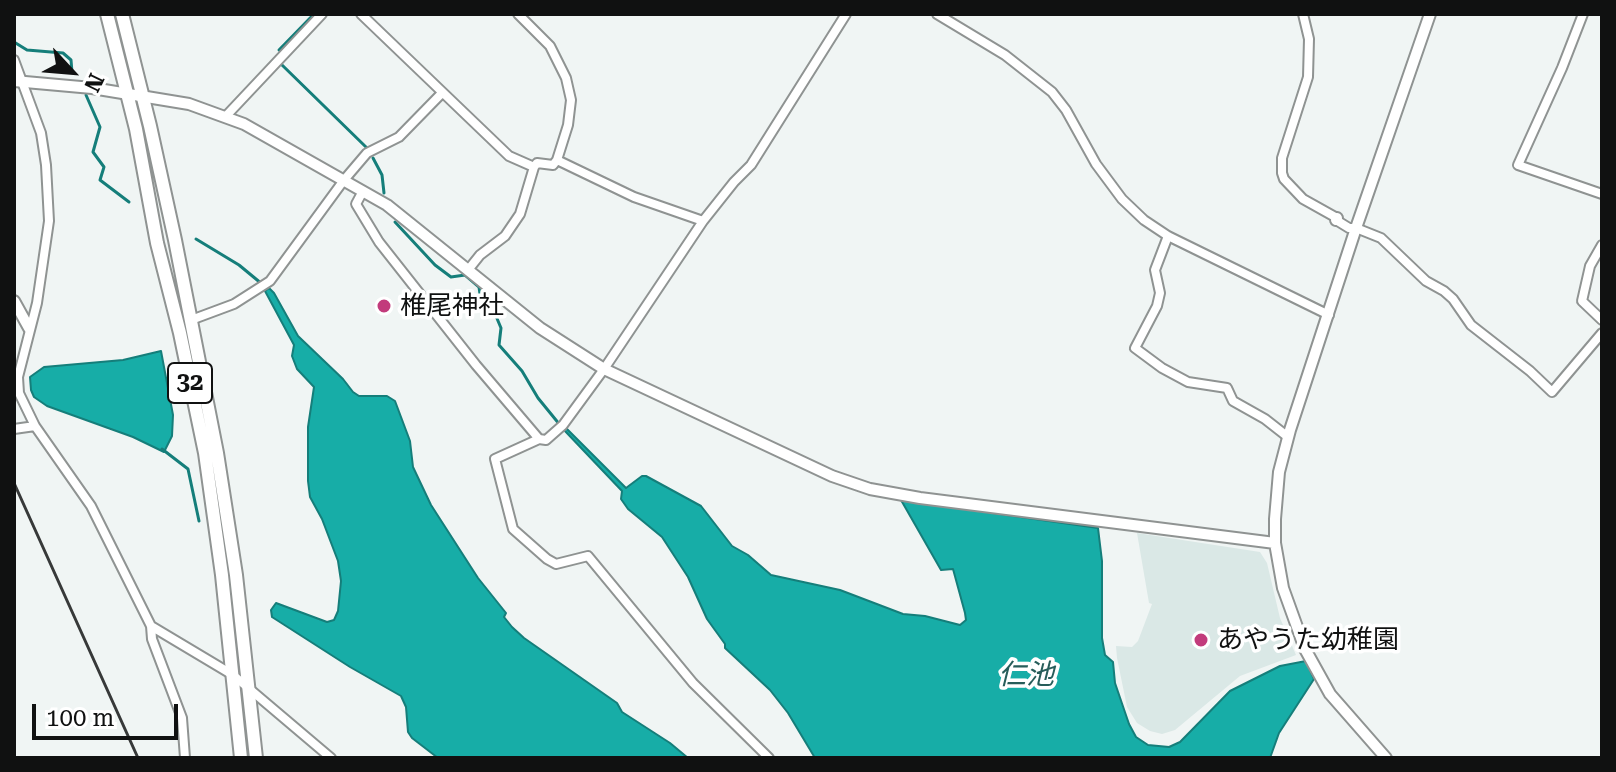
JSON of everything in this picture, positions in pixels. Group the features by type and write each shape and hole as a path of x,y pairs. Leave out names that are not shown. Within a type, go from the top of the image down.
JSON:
{"highway":[{"name":"32","path":"107,14 145,171 157,243 205,453 241,758"},
{"name":"32","path":"122,14 191,320 217,453 236,575 256,758"}],"street":[{"path":"226,116 322,14"},
{"path":"361,14 509,156 534,167"},
{"path":"468,270 480,255 505,236 520,214 534,167 537,163 553,165 568,125 571,100 566,78 550,46 518,14"},
{"path":"769,758 693,683 588,556 556,564 513,529 495,459 539,439 546,440 561,426 604,369 703,221 751,165 846,14"},
{"path":"937,14 1005,55 1052,92 1066,110 1096,164 1122,199 1144,220 1168,236 1329,315"},
{"path":"1303,14 1309,39 1308,77 1282,158 1282,173 1303,199 1349,228 1381,238 1426,281 1453,299 1471,325 1552,392 1602,333"},
{"path":"1386,758 1330,694 1305,649 1283,588 1275,543 1279,472 1356,228 1430,14"},
{"path":"1583,14 1518,165 1602,194"},
{"path":"14,60 17,82 41,133 49,221 37,303 18,377 19,393 35,426 91,506 151,626 152,639 182,718 185,758"},
{"path":"17,82 142,96 189,104 226,116 387,205 540,328 604,369 832,476 870,489 920,498 1275,543"},
{"path":"191,320 234,304 264,286 367,153 399,137 442,93"},
{"path":"557,160 634,197 703,221"},
{"path":"363,191 356,204 379,242 539,439"},
{"path":"1168,236 1155,270 1160,293 1157,306 1135,348 1188,382 1227,388 1233,401 1265,419 1288,437"},
{"path":"1602,245 1590,266 1582,301 1602,320"},
{"path":"14,301 29,328"},
{"path":"14,429 35,426"},
{"path":"151,626 233,675 331,758"}],"shaded area":[{"path":"1137,533 1260,552 1267,563 1280,618 1296,655 1240,676 1175,730 1162,734 1137,723 1127,707 1117,658 1116,646 1132,647 1138,641 1152,604 1149,603"}],"water":[{"path":"269,288 298,336 353,392 359,396 387,396 395,401 410,441 413,467 431,505 478,578 506,613 504,617 512,627 617,703 622,712 688,758 438,758 408,732 406,707 401,696 272,617 271,610 276,603 327,622 334,620 341,581 338,561 310,497 308,427 314,387 297,369 292,356 294,345 265,291"},
{"path":"161,351 173,415 172,436 164,452 133,437 47,406 34,397 31,390 30,377 44,367 123,360"},
{"name":"仁池","path":"566,428 626,488 646,476 701,506 732,546 771,575 840,590 903,614 960,625 966,620 953,569 941,570 901,500 1098,528 1105,655 1113,662 1115,683 1129,724 1136,737 1148,745 1169,747 1180,742 1230,691 1280,666 1306,661 1314,679 1279,733 1270,758 815,758 770,690 725,648 707,619 688,577 662,537 628,509 621,499 622,491 564,430"}],"waterway":[{"path":"279,50 314,14"},
{"path":"14,42 27,50 63,53 71,60 72,72"},
{"path":"281,64 367,148"},
{"path":"86,95 100,127 93,152 104,167 100,180 129,202"},
{"path":"373,158 382,175 384,193"},
{"path":"395,222 435,265 451,277 465,275 479,287 480,294 493,309 501,328 499,345 522,371 538,398 560,425"},
{"path":"196,239 239,265 262,284"},
{"path":"162,449 188,469 199,521"}],"railway":[{"path":"14,483 138,758"}],"place":[{"name":"椎尾神社","path":"384,306"},
{"name":"あやうた幼稚園","path":"1201,640"}]}
